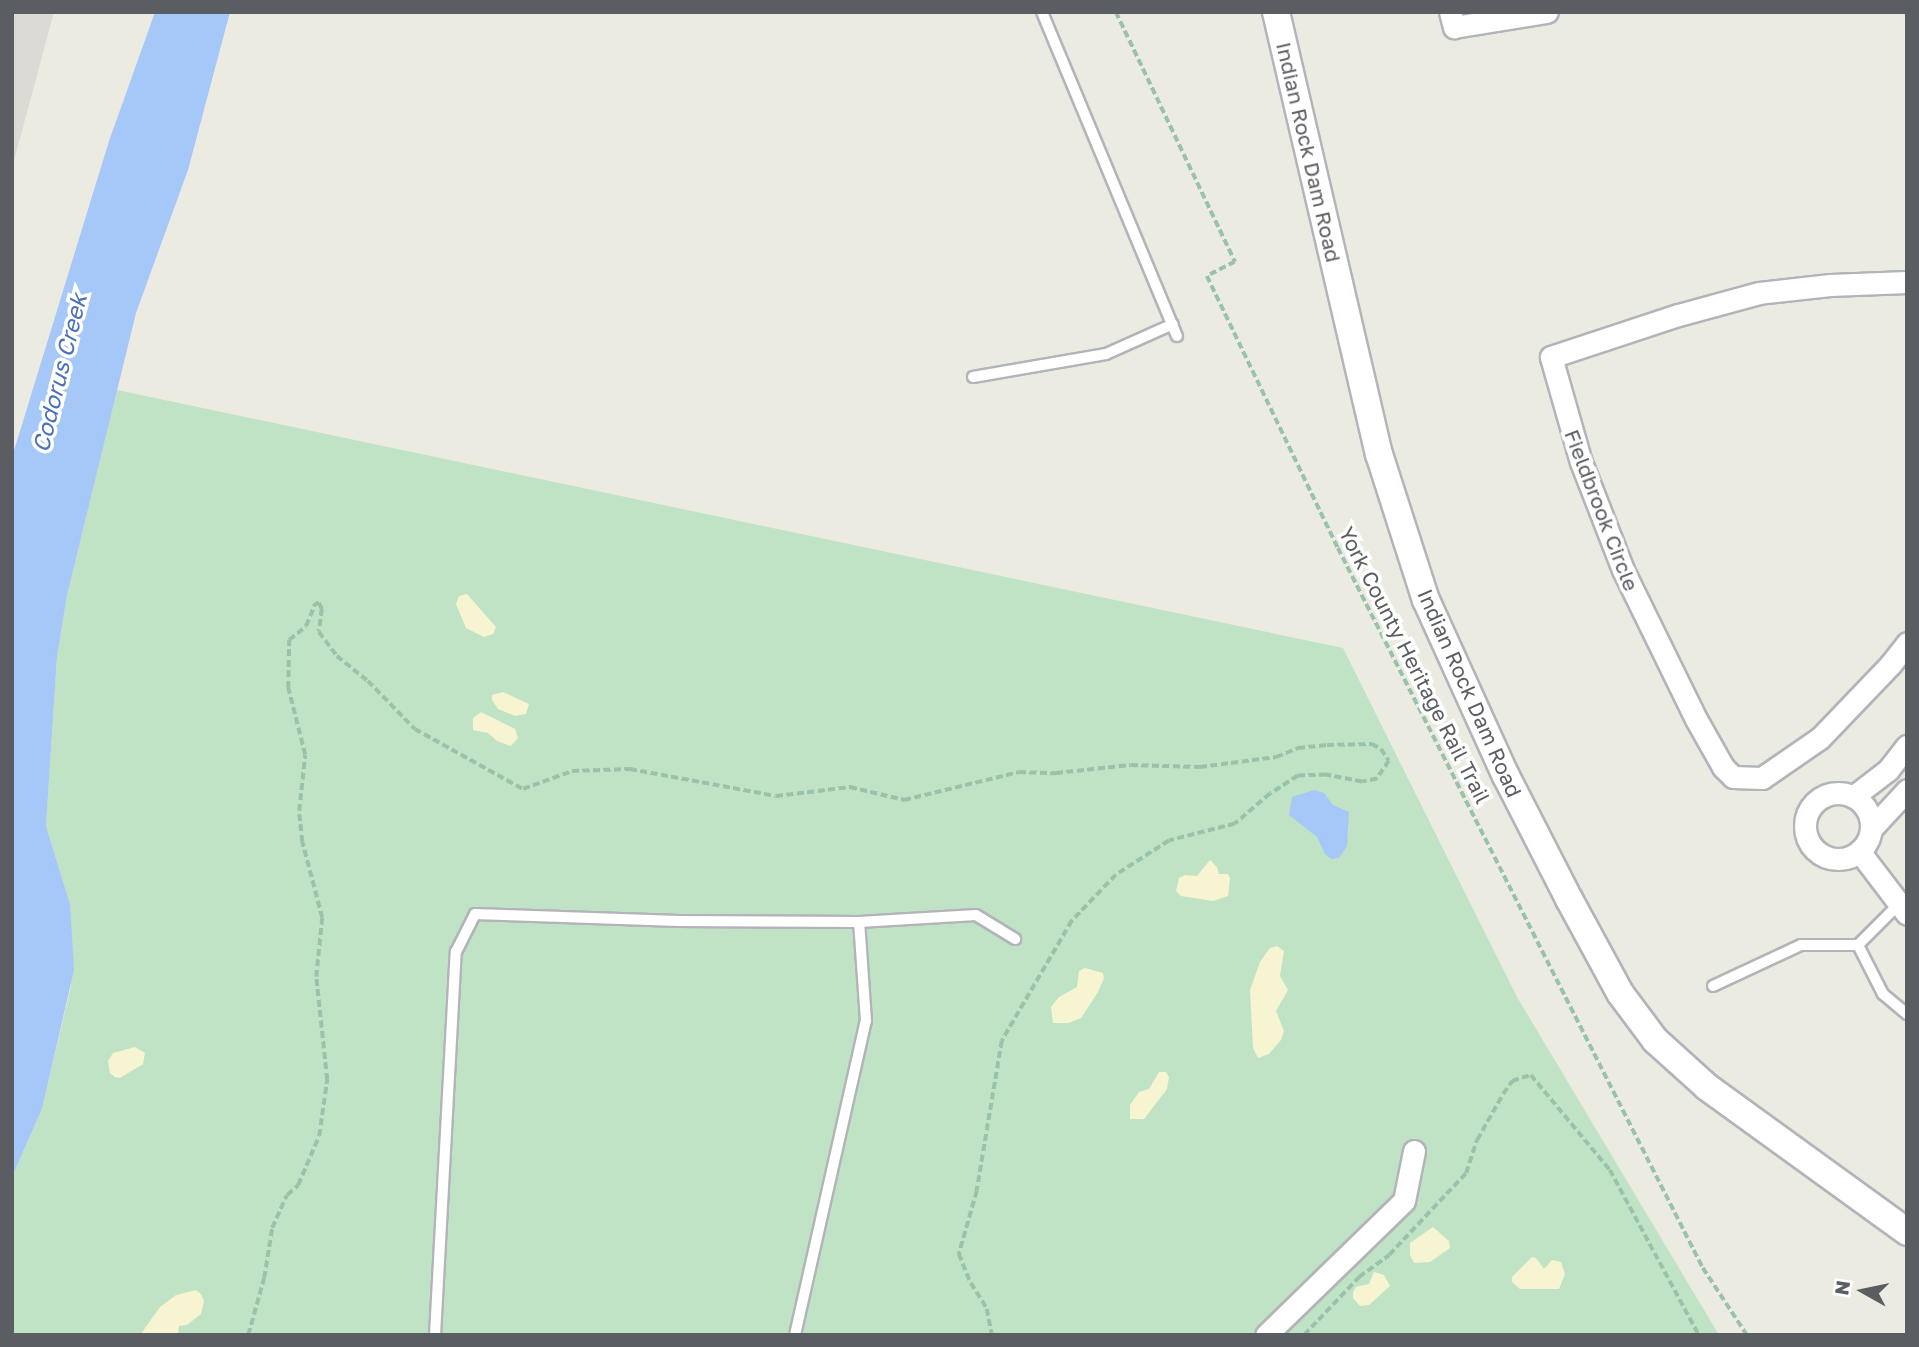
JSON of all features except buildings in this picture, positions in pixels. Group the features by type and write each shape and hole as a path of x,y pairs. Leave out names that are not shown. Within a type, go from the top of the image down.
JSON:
{"street":[{"name":"Indian Rock Dam Road","path":"1276,12 1379,454 1426,600 1506,776 1569,899 1620,993 1655,1040 1707,1087 1907,1232"},
{"path":"1452,20 1547,12"},
{"name":"Fieldbrook Circle","path":"1907,282 1830,285 1759,293 1667,318 1550,357 1581,462 1623,570 1696,719 1723,767 1734,777 1751,780 1762,778 1820,738 1890,666 1907,643"},
{"path":"1854,796 1870,816 1868,841 1859,852 1848,858 1835,859 1823,855 1813,847 1807,836 1805,823 1809,810 1817,800 1829,794 1854,796 1888,770 1907,746"},
{"path":"1871,829 1907,790"},
{"path":"1859,852 1903,909"},
{"path":"1266,1335 1404,1201 1414,1151"}],"lane":[{"path":"1042,12 1177,336"},
{"path":"973,377 1106,354 1173,324"},
{"path":"1713,986 1801,945 1858,945 1903,909"},
{"path":"435,1335 456,951 475,914 679,921 859,922 976,915 1015,939"},
{"path":"795,1335 866,1021 859,922"},
{"path":"1858,945 1883,994 1907,1014"}],"path":[{"name":"York County Heritage Rail Trail","path":"1116,12 1235,262 1208,276 1213,289 1338,548 1696,1256 1747,1335"},
{"path":"248,1335 264,1278 272,1228 287,1195 298,1185 318,1136 327,1080 317,977 322,918 302,842 299,811 305,755 288,688 289,640 306,626 315,604 319,603 322,609 319,632 331,648 415,729 523,789 572,771 630,769 776,796 850,787 904,800 1019,772 1056,773 1132,765 1200,767 1276,757 1298,748 1327,745 1371,744 1381,749 1389,761 1377,779 1362,782 1326,775 1298,776 1270,794 1235,824 1169,841 1116,875 1072,921 1002,1041 977,1191 959,1254 971,1283 987,1309 992,1335"},
{"path":"1304,1335 1359,1277 1389,1255 1466,1173 1477,1140 1503,1094 1512,1081 1531,1075 1610,1170 1699,1335"}],"shaded area":[{"path":"12,12 54,12 12,168"}],"green space":[{"path":"117,390 1343,648 1517,997 1719,1335 12,1335 12,1177 42,1109 71,986 70,904 46,826 57,657 67,594"}],"sand":[{"path":"467,594 496,627 493,634 484,637 466,628 456,604 459,596"},
{"path":"503,692 529,704 526,714 515,716 498,709 492,695"},
{"path":"481,712 515,729 518,738 511,746 497,741 488,733 473,730 473,718"},
{"path":"1210,860 1217,867 1219,874 1228,874 1230,878 1228,896 1213,901 1181,896 1176,891 1179,878 1185,875 1197,876"},
{"path":"1277,946 1284,951 1280,976 1288,990 1276,1011 1284,1031 1281,1040 1269,1054 1258,1058 1253,1048 1250,990 1260,962 1270,948"},
{"path":"1085,968 1103,973 1104,978 1098,992 1081,1018 1069,1023 1053,1023 1051,1007 1059,997 1077,987 1079,971"},
{"path":"135,1047 145,1053 143,1064 120,1078 110,1073 108,1061 113,1053"},
{"path":"1159,1072 1166,1072 1169,1077 1167,1089 1144,1119 1130,1119 1130,1105 1139,1092 1149,1089"},
{"path":"1433,1227 1449,1241 1450,1248 1430,1262 1414,1263 1410,1255 1410,1243"},
{"path":"1532,1257 1536,1258 1544,1269 1552,1260 1561,1262 1565,1274 1559,1289 1520,1289 1512,1282 1512,1277"},
{"path":"1374,1272 1384,1275 1390,1286 1369,1305 1360,1306 1353,1298 1353,1292 1356,1287 1369,1284"},
{"path":"196,1290 204,1301 201,1314 187,1325 179,1326 178,1335 140,1335 160,1307 176,1295"}],"water":[{"name":"Codorus Creek","path":"155,12 230,12 188,170 136,313 67,595 57,657 46,826 70,904 74,970 42,1109 12,1177 12,457 109,141"},
{"path":"1314,790 1324,793 1333,805 1349,812 1347,846 1339,858 1331,859 1325,854 1317,837 1289,815 1292,797"}]}
